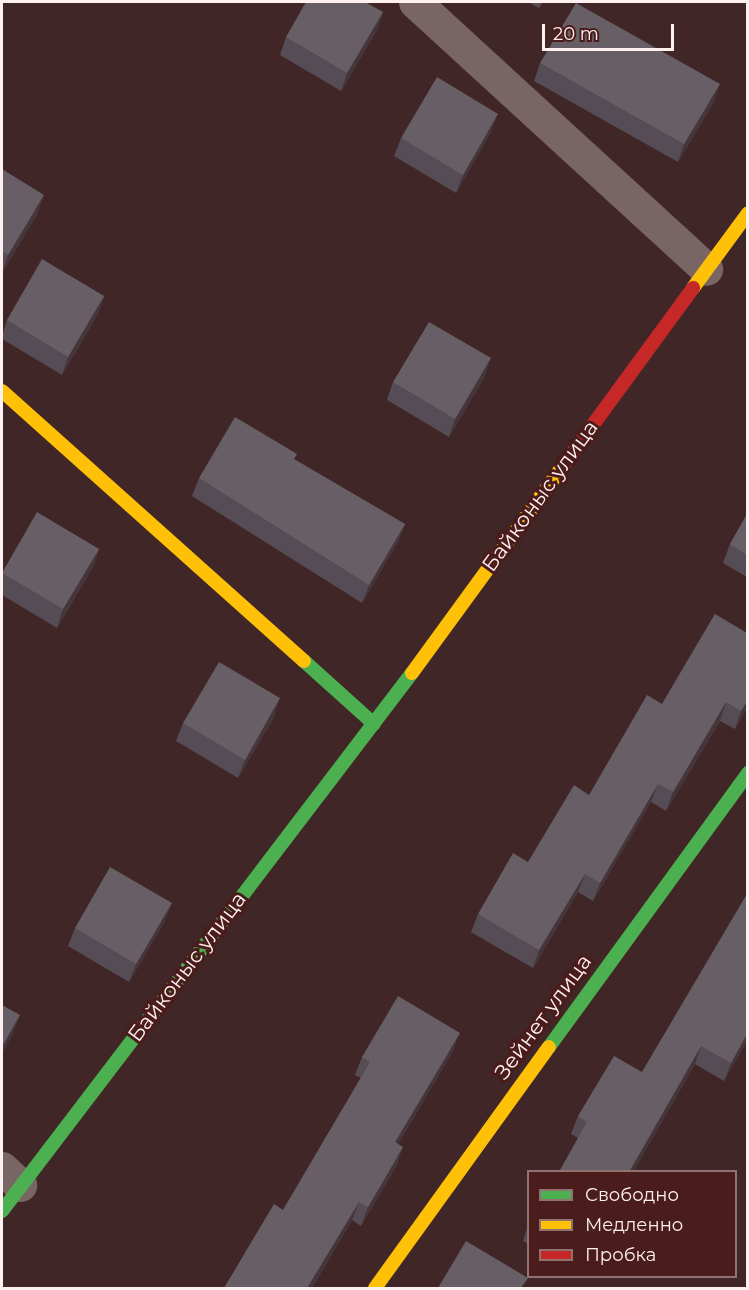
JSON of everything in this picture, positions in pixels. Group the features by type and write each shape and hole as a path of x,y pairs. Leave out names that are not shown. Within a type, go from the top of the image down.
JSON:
{"street":[{"path":"415,2 706,269"},
{"name":"Байконыс улица","path":"2,1211 11,1176 374,724 747,213"},
{"path":"2,391 374,724"},
{"name":"Зейнет улица","path":"375,1288 747,773"}],"building":[{"path":"306,2 365,2 383,12 347,73 286,37"},
{"path":"576,3 720,84 684,144 540,63"},
{"path":"437,77 498,114 463,175 401,138"},
{"path":"2,169 44,195 8,255 2,251"},
{"path":"42,259 104,296 68,357 7,320"},
{"path":"429,322 491,358 455,419 393,382"},
{"path":"235,417 297,454 294,459 405,524 369,585 199,478"},
{"path":"37,512 99,549 63,609 2,573"},
{"path":"747,514 747,555 730,544"},
{"path":"715,614 747,633 747,701 741,711 726,702 673,792 658,784 600,883 585,874 539,950 478,914 513,853 528,862 574,785 589,795 647,695 662,704"},
{"path":"219,662 280,698 245,760 183,723"},
{"path":"110,867 172,903 136,964 75,928"},
{"path":"747,894 747,1034 731,1063 701,1046 630,1170 560,1170 587,1122 578,1116 614,1056 642,1072"},
{"path":"398,996 460,1033 395,1142 403,1147 368,1207 359,1202 307,1288 224,1288 274,1204 283,1210 370,1062 362,1057"},
{"path":"2,1005 20,1015 2,1047"},
{"path":"466,1241 528,1278 521,1288 438,1288"}],"traffic: fast":[{"path":"304,661 374,724"},
{"path":"2,1211 412,673"},
{"path":"549,1047 748,773"}],"traffic: slow":[{"path":"693,288 748,213"},
{"path":"2,391 304,661"},
{"path":"412,673 565,463"},
{"path":"375,1288 549,1047"}],"traffic: jam":[{"path":"565,463 693,288"}]}
